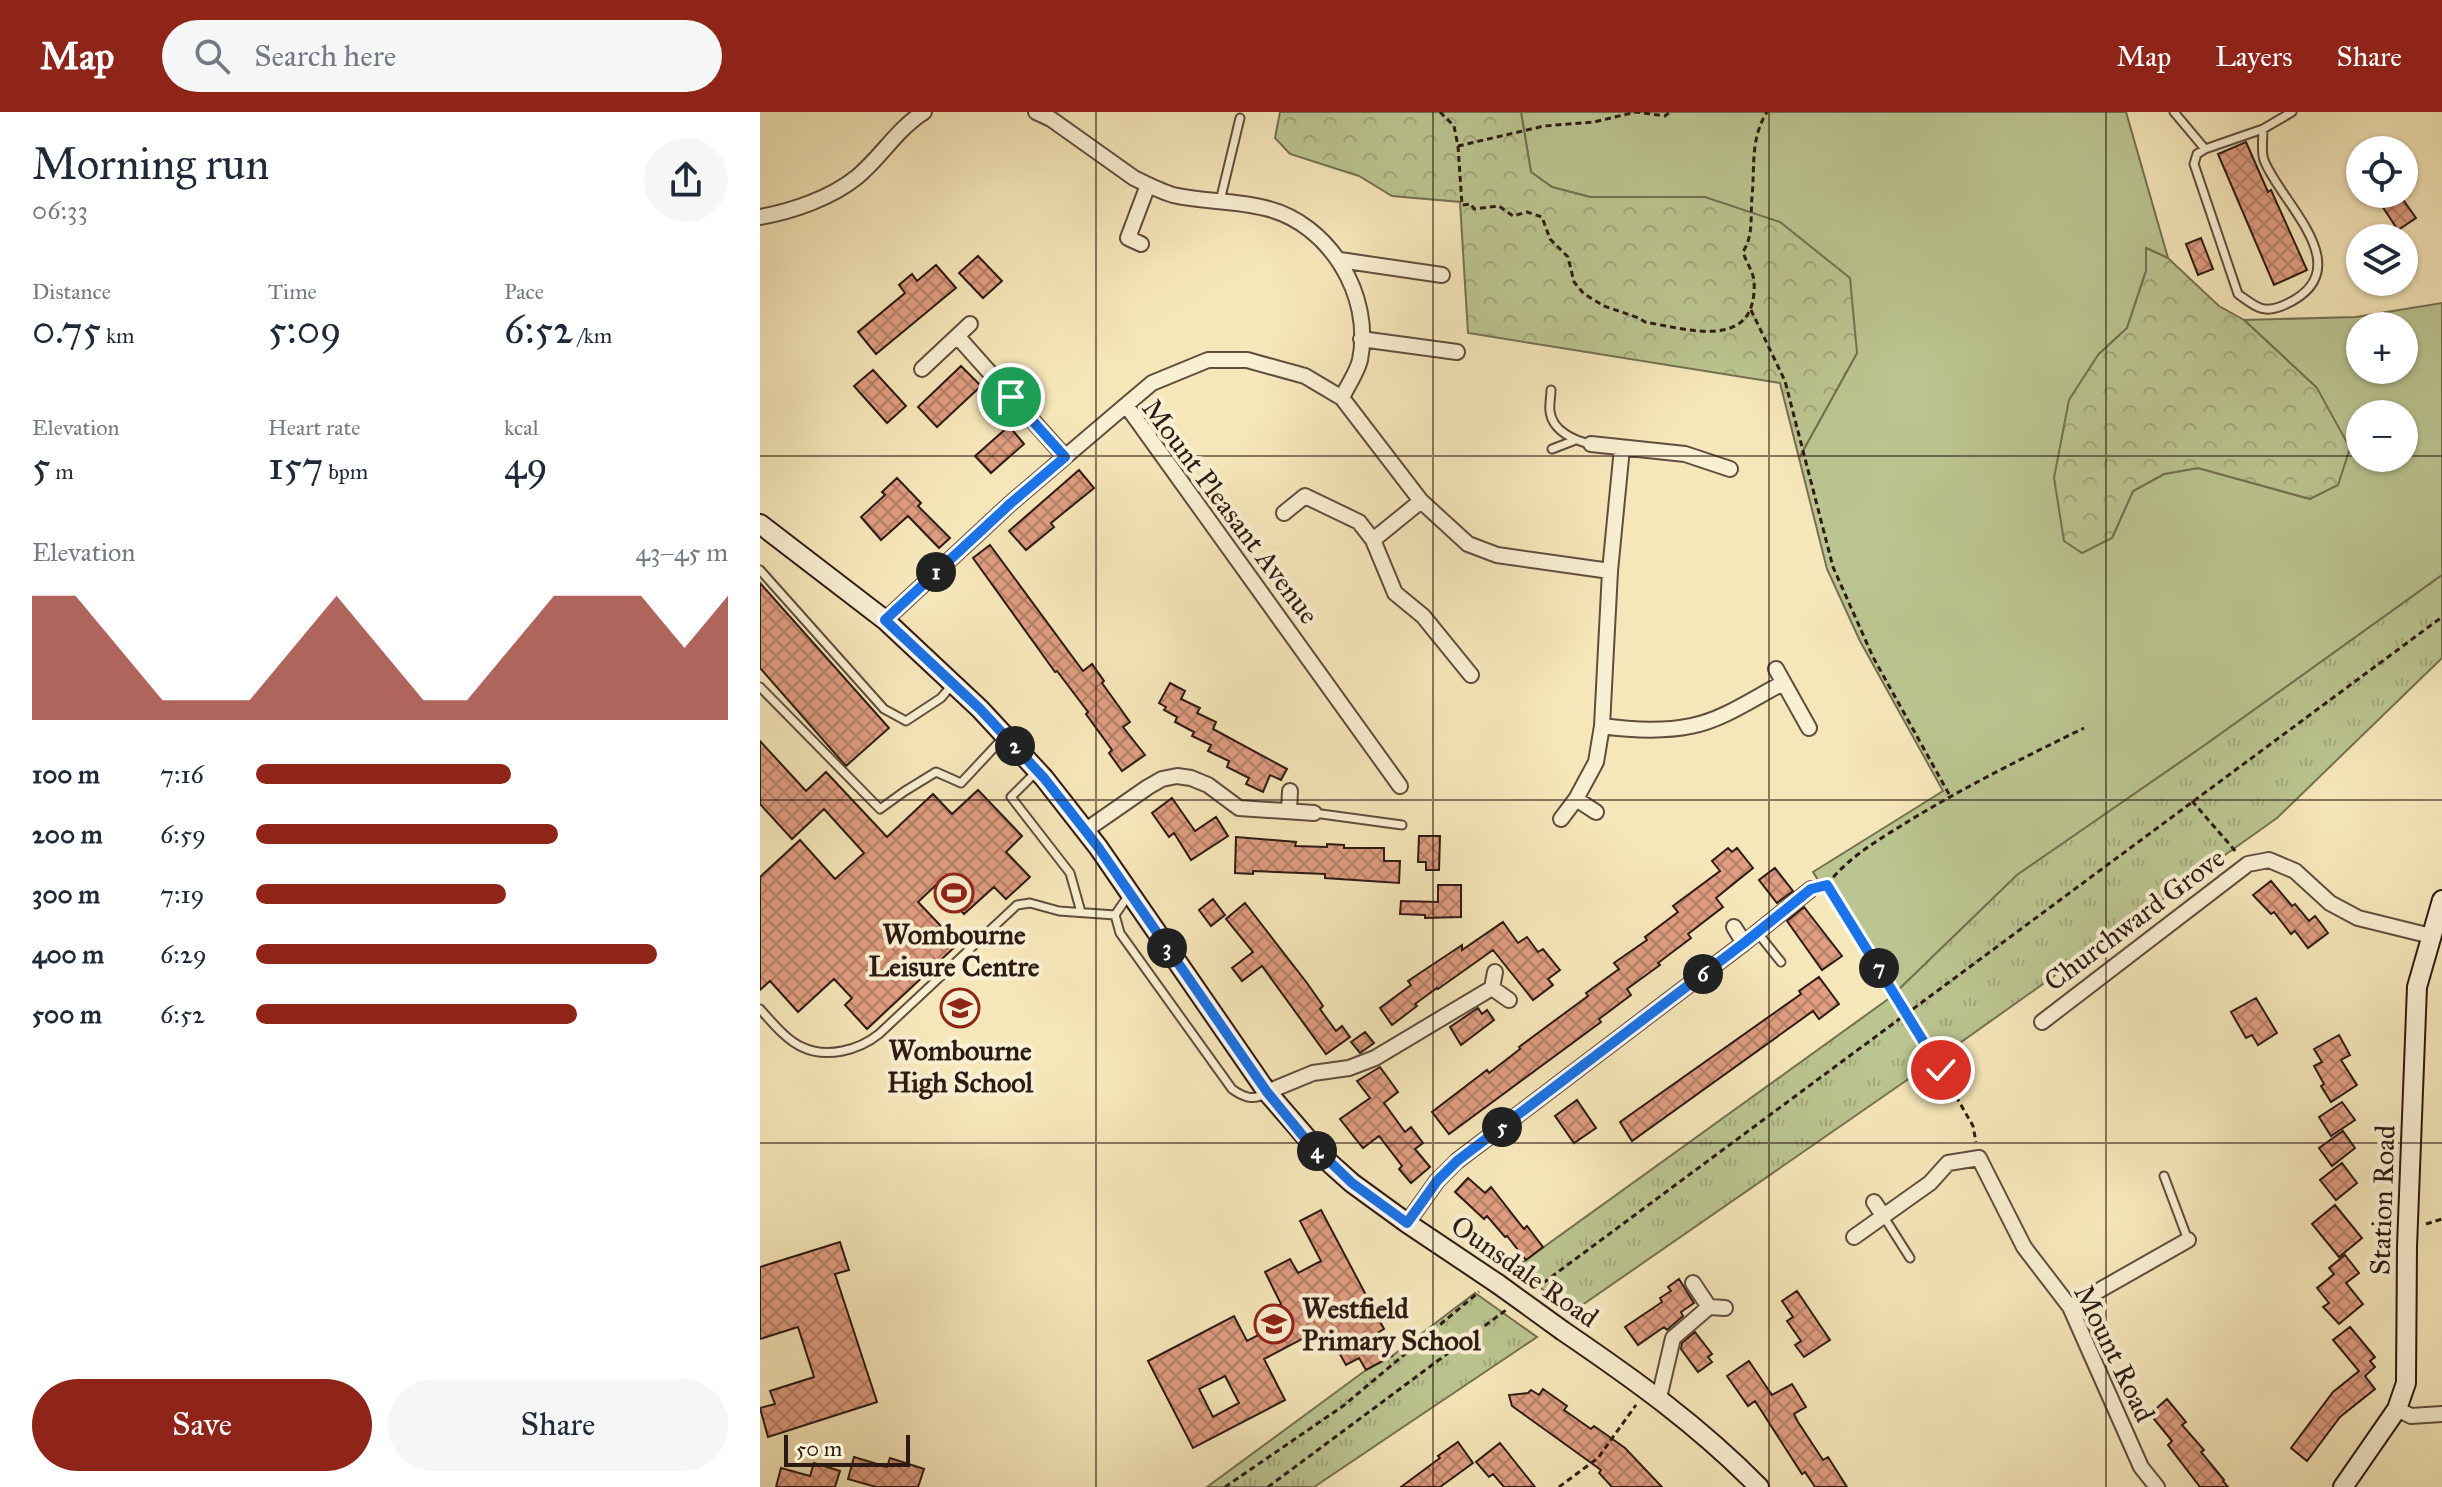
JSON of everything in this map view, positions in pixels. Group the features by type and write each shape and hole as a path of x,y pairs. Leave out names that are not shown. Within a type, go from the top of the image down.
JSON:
{"street":[{"path":"760,217 821,199 857,177 912,119 924,112"},
{"path":"1036,112 1148,185 1172,195 1267,208 1302,224 1330,248 1354,286 1361,339 1360,361 1342,398"},
{"path":"1141,244 1128,238 1148,185"},
{"path":"1340,260 1442,275"},
{"path":"922,369 970,324"},
{"path":"958,337 1065,457"},
{"path":"1361,339 1457,352"},
{"path":"1126,405 1152,383 1208,360 1247,360 1305,376 1342,398 1421,501 1468,544 1497,555 1610,571"},
{"name":"Mount Pleasant Avenue","path":"885,620 1011,503 1126,405 1400,786"},
{"path":"1591,444 1685,454 1730,469"},
{"path":"1561,819 1596,762 1602,726 1610,571 1622,448"},
{"path":"1284,513 1305,496 1359,522 1373,540 1395,593 1423,616 1471,675"},
{"path":"1373,540 1421,501"},
{"name":"Ounsdale Road","path":"760,524 885,620 954,684 1038,771 1086,830 1267,1092 1324,1158 1352,1183 1489,1287 1563,1331 1654,1393 1701,1431 1759,1487"},
{"path":"1602,726 1636,731 1692,726 1725,713 1779,676 1809,728"},
{"path":"1086,830 1148,787 1162,779 1177,776 1208,785 1239,808 1314,813"},
{"path":"1289,810 1290,791"},
{"path":"1576,799 1596,812"},
{"name":"Churchward Grove","path":"2042,1022 2248,864 2269,860 2295,871 2330,903 2358,918 2431,936"},
{"path":"1407,1223 1437,1181 1457,1161 1811,889"},
{"name":"Station Road","path":"2343,1487 2397,1409 2406,1383 2407,1247 2417,987 2442,900"},
{"path":"1734,927 1744,943"},
{"path":"1267,1092 1313,1073 1349,1068 1375,1058 1492,988 1495,972"},
{"path":"1492,988 1509,1000"},
{"path":"1854,1237 1930,1183 1948,1163 1979,1158"},
{"name":"Mount Road","path":"1979,1158 2024,1247 2070,1307 2141,1467 2157,1487"},
{"path":"1874,1202 1884,1217"},
{"path":"2070,1307 2188,1240"},
{"path":"1693,1283 1709,1307"},
{"path":"1654,1393 1673,1338 1709,1307 1725,1308"},
{"path":"2397,1409 2411,1416 2442,1414"}],"lane":[{"path":"2174,112 2205,149"},
{"path":"2263,129 2263,158 2304,222 2311,237 2317,266 2308,290 2296,300 2270,311 2256,307 2238,294 2194,164 2197,154 2205,149 2263,129 2292,112"},
{"path":"1220,201 1240,118"},
{"path":"1551,390 1550,412 1553,421 1573,441"},
{"path":"1552,449 1573,441 1591,444"},
{"path":"760,570 884,709 906,721 941,698 954,684"},
{"path":"760,687 880,809 936,772 961,783 1005,736"},
{"path":"1038,771 1011,797 1070,873 1081,912"},
{"path":"1314,813 1402,825"},
{"path":"1130,894 1115,915 1120,933 1232,1089 1248,1098 1258,1098 1267,1092"},
{"path":"760,1009 801,1047 823,1052 844,1051 861,1046 879,1034 1017,905 1030,903 1059,911 1115,915"},
{"path":"1757,932 1781,962"},
{"path":"2164,1176 2188,1240"},
{"path":"1884,1217 1910,1258"}],"path":[{"path":"1440,112 1454,126 1462,205 1471,204 1474,209 1499,206 1513,216 1527,212 1542,217 1550,239 1568,257 1574,282 1584,294 1604,306 1645,322 1696,331 1718,331 1740,325 1751,310"},
{"path":"1458,146 1544,126 1594,122 1636,112 1665,116 1670,112"},
{"path":"1767,112 1756,134 1752,157 1752,220 1749,242 1743,252 1754,279 1751,310 1785,381 1833,567 1873,657 1950,796"},
{"path":"1525,1296 2442,617"},
{"path":"1811,889 1827,885 1835,874 1882,838 1950,796 2084,728"},
{"path":"2192,801 2248,864"},
{"path":"1827,885 1973,1126 1979,1158"},
{"path":"1225,1487 1343,1406 1489,1287"},
{"path":"1268,1487 1512,1306"},
{"path":"1559,1487 1598,1458 1654,1393"}],"green space":[{"path":"1280,112 1521,112 1531,172 1552,187 1590,197 1705,197 1780,222 1850,278 1857,353 1799,458 1780,383 1468,333 1460,202 1392,196 1359,176 1290,154 1275,138"},
{"path":"1521,112 2126,112 2168,258 2146,248 2146,271 2127,328 2098,355 2112,538 2133,491 2164,474 2198,468 2310,499 2317,388 2244,320 2346,317 2346,384 2418,384 2418,312 2387,312 2442,303 2442,575 2017,875 1891,997 1813,872 1943,791 1860,641 1827,569 1799,458 1857,353 1705,197 1590,197 1552,187 1531,172"},
{"path":"2146,248 2168,258 2219,306 2244,320 2317,388 2346,441 2346,460 2338,485 2310,499 2198,468 2164,474 2133,491 2112,538 2082,553 2064,541 2054,478 2069,400 2098,355 2127,328 2146,271"},
{"path":"2442,575 2442,658 2277,818 1575,1310 1512,1270 1891,997 2017,875"},
{"path":"1475,1293 1537,1337 1314,1487 1207,1487 1366,1370 1392,1356"}],"building":[{"path":"2246,142 2307,270 2274,285 2218,154"},
{"path":"2383,208 2409,208 2416,218 2407,224 2394,224"},
{"path":"2201,238 2213,269 2198,275 2186,244"},
{"path":"978,256 1002,281 983,298 959,273"},
{"path":"936,265 956,288 876,354 858,332 905,293 899,285 912,274 917,281"},
{"path":"961,366 981,386 937,427 918,407"},
{"path":"873,370 906,406 887,423 854,386"},
{"path":"1009,426 1024,444 991,473 975,456"},
{"path":"1079,470 1094,488 1051,523 1054,527 1026,550 1009,531"},
{"path":"897,478 921,503 918,506 950,538 939,548 908,516 881,540 861,517 885,495 882,492"},
{"path":"990,545 1083,671 1092,664 1130,722 1123,727 1145,755 1122,771 1109,753 1112,750 1086,714 1088,712 1055,672 973,558"},
{"path":"760,583 889,728 846,766 760,668"},
{"path":"1170,683 1185,691 1181,699 1200,708 1197,713 1216,722 1213,729 1287,769 1281,780 1270,775 1263,792 1246,784 1249,778 1227,767 1229,761 1208,751 1211,745 1192,736 1194,732 1175,722 1177,717 1164,710 1166,707 1159,703"},
{"path":"760,741 806,791 826,772 887,837 933,794 952,814 978,790 1022,836 1006,852 1030,877 1006,899 994,887 964,914 937,884 918,902 958,944 867,1029 845,1005 852,998 834,979 798,1012 770,981 760,990 760,877 800,840 835,879 864,853 824,809 792,839 760,804"},
{"path":"1172,798 1195,831 1216,817 1228,836 1191,860 1174,833 1169,837 1152,813"},
{"path":"1419,836 1440,836 1439,870 1426,870 1426,862 1418,862"},
{"path":"1236,837 1296,842 1295,846 1327,847 1327,844 1344,845 1344,848 1384,848 1384,861 1400,861 1399,883 1325,878 1325,874 1235,873"},
{"path":"1728,848 1732,852 1737,848 1753,868 1716,898 1723,907 1688,934 1691,938 1658,963 1660,965 1627,989 1631,995 1599,1019 1601,1022 1449,1134 1432,1112 1487,1070 1489,1073 1619,969 1614,963 1647,940 1645,937 1678,912 1673,906 1720,871 1712,861"},
{"path":"1775,868 1793,891 1777,903 1759,880"},
{"path":"2271,881 2292,906 2295,904 2309,921 2315,916 2328,933 2308,948 2295,931 2291,934 2274,912 2271,914 2253,895"},
{"path":"1438,885 1461,885 1461,917 1425,918 1425,915 1400,914 1401,901 1438,902"},
{"path":"1213,899 1225,915 1211,926 1199,910"},
{"path":"1245,903 1307,983 1336,1031 1342,1026 1350,1037 1326,1054 1262,966 1242,981 1232,968 1253,952 1226,919"},
{"path":"1804,907 1842,956 1822,970 1787,921"},
{"path":"1503,922 1518,943 1527,937 1538,952 1543,949 1560,970 1548,979 1553,985 1533,1000 1493,950 1415,1004 1417,1006 1392,1025 1380,1008 1411,985 1408,981"},
{"path":"1819,977 1839,1004 1819,1019 1813,1011 1632,1141 1620,1122 1801,994 1799,991"},
{"path":"2256,998 2277,1033 2258,1045 2252,1035 2246,1038 2231,1012"},
{"path":"1478,1008 1482,1014 1487,1010 1494,1020 1461,1045 1450,1027"},
{"path":"1365,1032 1374,1043 1360,1053 1351,1042"},
{"path":"2339,1035 2350,1055 2341,1060 2357,1085 2331,1102 2314,1066 2322,1062 2314,1049"},
{"path":"1380,1067 1398,1092 1384,1103 1405,1132 1411,1127 1423,1143 1415,1149 1430,1167 1411,1183 1379,1136 1363,1148 1340,1119 1370,1098 1357,1081"},
{"path":"1577,1100 1596,1128 1574,1143 1555,1116"},
{"path":"2342,1102 2355,1120 2331,1136 2319,1117"},
{"path":"2343,1131 2355,1148 2332,1166 2319,1148"},
{"path":"2342,1163 2357,1183 2336,1200 2320,1180"},
{"path":"1468,1178 1485,1193 1491,1187 1524,1229 1527,1226 1543,1247 1526,1260 1487,1216 1484,1219 1455,1192"},
{"path":"2335,1205 2362,1238 2339,1257 2312,1224"},
{"path":"1321,1210 1384,1329 1379,1332 1392,1356 1366,1370 1359,1358 1346,1365 1336,1347 1328,1351 1317,1331 1264,1359 1285,1400 1193,1448 1148,1361 1234,1316 1247,1341 1272,1328 1264,1313 1281,1304 1265,1272 1290,1259 1298,1273 1321,1261 1300,1221","holes":["1225,1376 1239,1403 1213,1417 1199,1389"]},
{"path":"840,1242 849,1270 835,1274 877,1402 768,1437 760,1408 775,1404 770,1391 814,1377 798,1327 760,1339 760,1267"},
{"path":"2345,1255 2359,1273 2346,1283 2363,1304 2339,1324 2323,1307 2329,1303 2317,1288 2334,1274 2329,1268"},
{"path":"1679,1279 1694,1303 1681,1312 1683,1316 1667,1330 1664,1327 1638,1345 1625,1327 1662,1302 1660,1298 1671,1291 1668,1287"},
{"path":"1797,1291 1830,1340 1804,1357 1795,1345 1801,1341 1787,1321 1793,1317 1782,1301"},
{"path":"2350,1327 2375,1357 2370,1361 2375,1367 2365,1376 2375,1389 2340,1417 2307,1461 2291,1448 2333,1392 2359,1371 2333,1340"},
{"path":"1695,1332 1712,1354 1708,1357 1712,1362 1698,1372 1681,1349 1682,1343"},
{"path":"1749,1361 1772,1395 1792,1384 1806,1407 1794,1414 1798,1422 1823,1460 1828,1457 1847,1487 1815,1487 1805,1472 1802,1474 1755,1401 1748,1406 1727,1376"},
{"path":"1543,1389 1567,1406 1564,1410 1625,1448 1662,1487 1612,1487 1599,1473 1601,1470 1512,1406 1509,1395 1531,1390 1539,1395"},
{"path":"2167,1399 2186,1422 2182,1425 2204,1450 2201,1452 2228,1487 2200,1487 2168,1445 2172,1441 2150,1414"},
{"path":"1458,1442 1473,1463 1440,1487 1401,1487 1440,1458 1438,1456"},
{"path":"1500,1443 1535,1487 1504,1487 1493,1474 1489,1477 1476,1462"},
{"path":"854,1457 887,1467 890,1458 924,1469 918,1487 876,1487 848,1479"},
{"path":"814,1463 840,1471 835,1487 776,1487 781,1468 810,1476"}],"place":[{"name":"Wombourne Leisure Centre","path":"954,893"},
{"name":"Wombourne High School","path":"960,1008"},
{"name":"Westfield Primary School","path":"1274,1324"}],"route":[{"path":"1011,397 1065,457 885,620 980,709 1044,778 1086,830 1281,1111 1352,1183 1407,1223 1437,1181 1457,1161 1811,889 1827,885 1941,1070"}]}
